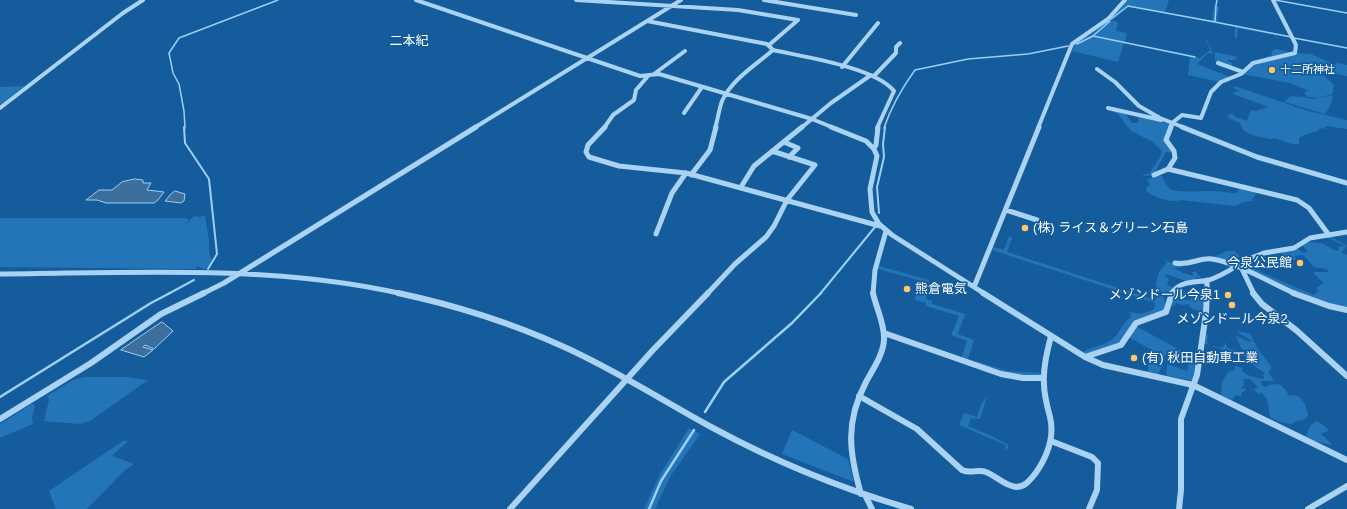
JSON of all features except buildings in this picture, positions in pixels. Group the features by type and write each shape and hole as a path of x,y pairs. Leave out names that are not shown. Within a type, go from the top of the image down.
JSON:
{"street":[{"path":"0,108 123,13 143,0"},
{"path":"416,0 640,76 654,74 685,51"},
{"path":"421,2 433,0"},
{"path":"576,0 738,10 798,20 769,45"},
{"path":"0,418 91,363 161,314 206,293 238,274 680,0"},
{"path":"764,0 856,15"},
{"path":"974,287 1072,44 1092,31 1125,0"},
{"path":"1108,108 1170,122 1182,115 1201,118 1211,92 1221,82 1243,72 1253,63 1295,53 1296,50 1294,40 1273,0"},
{"path":"647,20 769,45 772,50 842,67 872,76 890,85 894,91 879,122 876,132 877,144 874,148"},
{"path":"842,67 878,23"},
{"path":"741,187 754,166 843,94 872,76 896,53 896,47 900,43"},
{"path":"656,234 672,193 710,150 722,101 726,94 772,50"},
{"path":"1218,63 1243,72"},
{"path":"1097,69 1115,82 1139,106 1170,122 1257,157 1347,182"},
{"path":"654,74 659,74 812,119 862,139 874,148 877,156 870,193 872,212 880,226 886,231 1085,358 1103,365 1193,385 1347,460"},
{"path":"648,76 636,90 634,100 613,115 609,123 588,145 586,150 589,157 609,164 688,174 741,187 880,226"},
{"path":"684,112 702,87"},
{"path":"1154,175 1168,169 1176,156 1173,148 1166,140 1170,122"},
{"path":"784,142 798,148 789,157"},
{"path":"510,509 721,279 766,237 774,226 787,200 816,165 772,152"},
{"path":"1168,169 1297,200 1309,208 1329,235"},
{"path":"1006,210 1037,220"},
{"path":"872,509 863,495 852,463 849,441 853,411 883,347 884,333 877,310 873,288 886,231"},
{"path":"1085,358 1121,345 1136,324 1166,312 1168,299 1176,288 1196,281 1207,280 1239,268 1242,263 1253,256 1292,249 1308,239 1347,232"},
{"path":"1176,263 1188,265 1209,258 1239,268 1285,290 1347,310"},
{"path":"1239,268 1254,294 1262,304 1296,330 1347,376"},
{"path":"0,274 238,274 306,278 352,284 411,295 502,322 562,346 760,452 863,495 911,509"},
{"path":"1179,509 1181,490 1181,419 1197,376 1204,327 1207,280"},
{"path":"884,333 1001,374 1023,378 1044,378"},
{"path":"859,396 918,431 930,440 954,465 965,472 986,472 1014,486 1022,486 1030,480 1042,463 1051,441 1051,428 1044,392 1044,378 1051,336"},
{"path":"1051,441 1092,457 1098,463 1098,490 1089,509"},
{"path":"1308,509 1347,486"}],"shaded area":[{"path":"1127,0 1169,0 1165,12 1212,21 1214,6 1219,6 1217,22 1291,38 1277,35 1276,36 1279,39 1276,38 1275,35 1238,28 1237,38 1235,38 1235,27 1129,6 1113,20 1109,19"},
{"path":"1108,20 1118,22 1116,31 1127,33 1125,42 1200,58 1210,50 1204,39 1207,40 1213,54 1208,53 1197,64 1230,77 1220,82 1188,75 1190,57 1124,43 1118,62 1072,51 1076,43 1093,33"},
{"path":"1276,49 1294,53 1311,54 1333,64 1317,66 1333,65 1338,63 1347,65 1347,76 1318,70 1334,85 1332,94 1318,98 1307,97 1304,92 1309,91 1290,83 1242,74 1250,67 1268,56 1271,56 1273,50"},
{"path":"1215,52 1238,57 1234,60 1227,61 1232,63 1232,66 1215,61"},
{"path":"24,86 0,105 0,87"},
{"path":"1235,86 1308,111 1347,120 1347,129 1326,126 1324,129 1320,128 1318,131 1299,138 1299,144 1292,144 1274,138 1272,139 1253,135 1245,131 1240,123 1229,118 1228,116 1233,114 1235,117 1247,121 1251,110 1256,111 1269,107 1233,94 1234,92 1241,91 1233,88"},
{"path":"1333,95 1331,104 1325,114 1284,101 1292,96 1315,99"},
{"path":"1106,109 1126,114 1132,123 1138,123 1138,116 1170,124 1166,135 1173,153 1166,152 1156,170 1160,172 1148,176 1140,175 1149,174 1159,160 1162,151 1153,142 1131,131 1118,114"},
{"path":"1158,175 1162,176 1168,187 1173,190 1237,193 1240,188 1256,194 1252,199 1253,201 1244,202 1235,206 1168,200 1154,196 1146,191 1150,184 1147,180"},
{"path":"135,179 143,180 143,183 151,183 147,190 164,192 154,203 106,203 97,200 86,200 99,190 112,190 122,182"},
{"path":"175,191 185,194 184,201 181,203 165,201 171,194"},
{"path":"194,216 205,216 209,240 209,253 212,260 208,268 204,269 197,266 196,269 0,267 0,218 184,218 189,219 186,224"},
{"path":"1009,236 1012,238 1007,252 1155,300 1157,296 1156,287 1158,274 1167,263 1163,260 1184,267 1174,268 1183,273 1193,276 1192,272 1196,272 1202,279 1196,277 1196,279 1186,281 1166,274 1165,276 1169,279 1167,285 1172,287 1171,292 1167,291 1163,293 1165,310 1139,321 1117,344 1085,356 979,288 1083,352 1113,339 1124,323 1130,318 1131,312 1149,312 1154,309 1155,303 992,250 994,247 1004,250"},
{"path":"1330,236 1347,246 1341,252 1347,255 1347,309 1287,290 1242,267 1249,261 1251,267 1314,295 1319,290 1316,288 1324,283 1314,274 1314,272 1328,272 1327,269 1314,267 1303,255 1295,256 1296,260 1288,260 1280,252 1297,248 1303,253 1308,252 1302,245 1305,242 1322,243 1338,251 1338,247 1345,246 1327,237"},
{"path":"1227,251 1234,251 1240,256 1234,262 1229,262 1214,257"},
{"path":"879,266 929,280 926,299 932,301 932,304 965,314 958,334 974,340 968,359 1008,371 1042,373 1041,377 1018,376 961,359 967,341 951,335 959,316 926,306 926,303 915,300 917,289 923,291 925,282 878,269"},
{"path":"1178,290 1198,297 1198,295 1201,297 1204,295 1205,313 1191,308 1188,304 1183,305 1176,303 1174,306 1170,305 1173,299 1190,300 1191,296 1180,293 1178,294 1180,298 1175,298 1172,294"},
{"path":"162,322 173,331 154,349 145,345 143,347 153,350 144,357 121,350"},
{"path":"1136,326 1196,359 1193,381 1166,375 1167,364 1187,371 1189,363 1179,359 1176,355 1169,352 1165,356 1159,374 1148,372 1148,360 1152,350 1128,337"},
{"path":"1238,331 1250,334 1260,352 1271,366 1271,369 1268,372 1274,381 1263,381 1261,382 1261,385 1266,387 1268,385 1279,384 1285,389 1289,396 1293,395 1300,398 1307,411 1308,415 1306,419 1290,424 1270,417 1267,399 1261,392 1259,394 1254,390 1258,387 1250,379 1243,379 1244,386 1242,386 1241,389 1246,388 1244,392 1242,391 1241,397 1236,395 1232,400 1221,395 1222,382 1229,371 1235,370 1235,366 1243,368 1242,371 1252,376 1263,379 1264,377 1263,375 1265,373 1253,365 1242,361 1241,359 1249,359 1245,356 1234,354 1203,343 1206,334 1208,335 1207,341 1209,345 1222,348 1226,342 1227,348 1245,353 1246,351 1241,348 1236,336 1252,342 1238,333"},
{"path":"85,377 126,377 148,380 90,421 80,424 44,421 49,400 47,396 73,380"},
{"path":"987,396 980,419 971,418 968,426 994,437 1008,445 1008,448 1005,451 1006,445 959,425 964,413 977,417 982,403"},
{"path":"32,404 35,405 32,418 33,424 0,438 0,424"},
{"path":"1316,421 1329,430 1321,434 1332,444 1330,445 1315,441 1306,436 1310,426"},
{"path":"689,428 700,434 670,477 655,509 644,509 660,474"},
{"path":"792,430 848,459 854,482 782,454"},
{"path":"123,441 128,441 112,456 134,464 124,471 87,509 56,509 49,491"}],"waterway":[{"path":"185,128 184,111 179,84 173,73 169,53 179,38 278,0"},
{"path":"1216,5 1217,0"},
{"path":"1275,0 1347,13"},
{"path":"1111,19 1128,6 1215,22"},
{"path":"1215,22 1216,6"},
{"path":"1093,36 1110,21"},
{"path":"1215,22 1291,37"},
{"path":"1077,44 1093,36"},
{"path":"1093,36 1195,57"},
{"path":"1294,38 1347,48"},
{"path":"884,128 897,98 915,70 968,59 1028,54 1068,46"},
{"path":"184,127 185,143 209,179 217,254 208,269"},
{"path":"879,213 877,187 884,157 883,144 885,127"},
{"path":"820,294 875,227"},
{"path":"168,294 194,280"},
{"path":"0,397 151,303 170,293"},
{"path":"705,412 724,382 792,323 821,293"},
{"path":"649,509 661,481 694,430"}],"place":[{"name":"十二所神社","path":"1272,70"},
{"name":"(株) ライス＆グリーン石島","path":"1025,228"},
{"name":"今泉公民館","path":"1300,263"},
{"name":"熊倉電気","path":"907,289"},
{"name":"メゾンドール今泉1","path":"1228,295"},
{"name":"メゾンドール今泉2","path":"1232,305"},
{"name":"(有) 秋田自動車工業","path":"1134,358"}],"district":[{"name":"二本紀","path":"409,41"}]}
